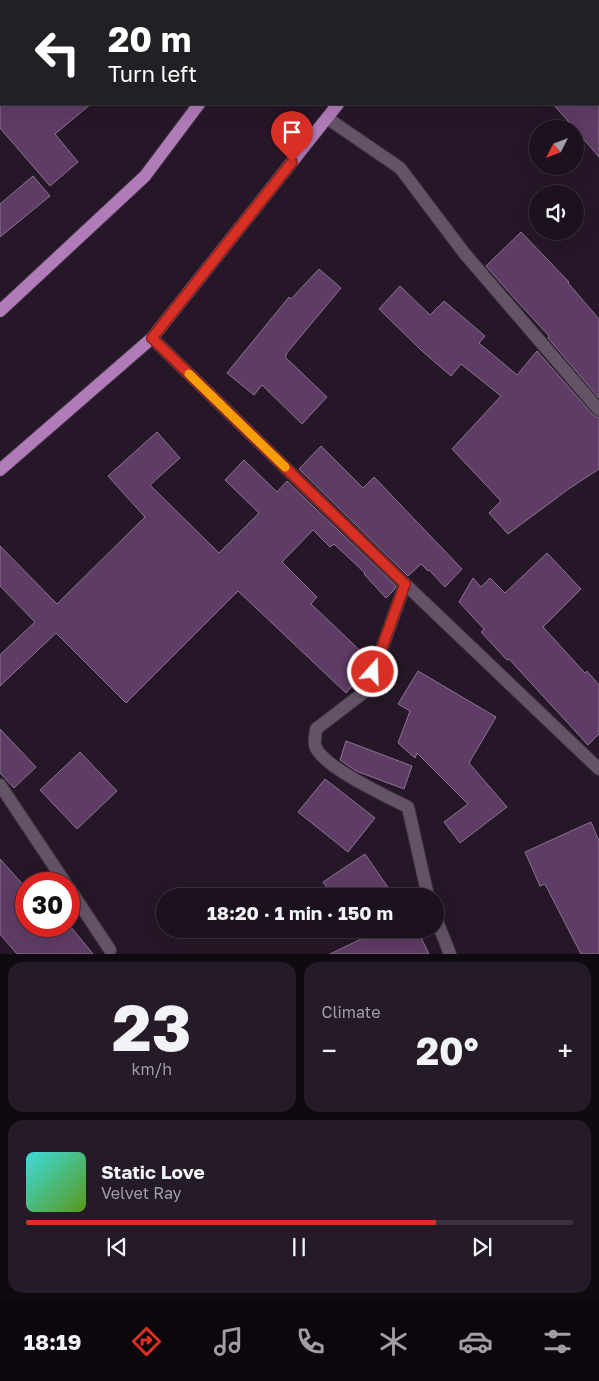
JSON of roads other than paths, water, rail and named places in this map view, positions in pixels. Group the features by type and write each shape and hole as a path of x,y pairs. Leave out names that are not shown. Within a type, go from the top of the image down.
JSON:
{"main road":[{"path":"0,311 145,176 198,105"},
{"path":"0,470 152,338 337,105"}],"street":[{"path":"327,118 400,168 466,254 599,410"},
{"path":"152,338 599,769"},
{"path":"405,584 367,690 316,729 315,745 326,761 365,785 408,807 426,888"},
{"path":"0,785 58,872"},
{"path":"80,905 110,950"},
{"path":"444,938 450,954"}]}
